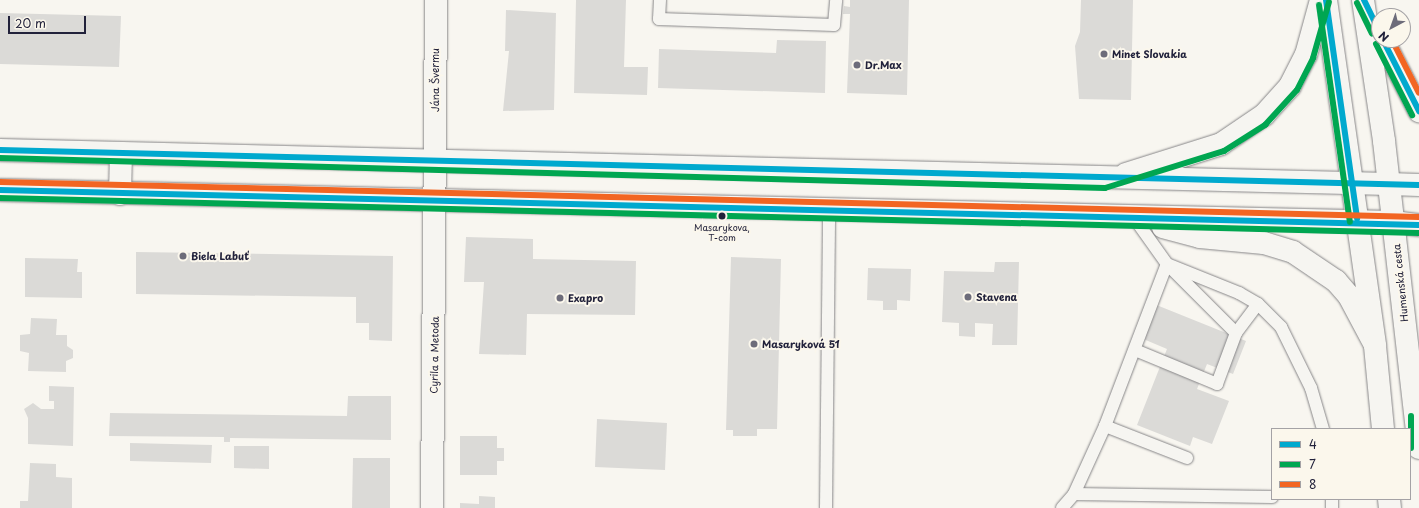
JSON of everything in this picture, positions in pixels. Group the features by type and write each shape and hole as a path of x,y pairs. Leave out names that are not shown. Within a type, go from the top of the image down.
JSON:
{"main road":[{"name":"Jána Švermu","path":"436,0 436,201"},
{"path":"1104,180 1221,144 1260,119 1290,86 1306,55 1321,0"},
{"path":"1326,0 1375,346 1383,428"},
{"path":"1363,0 1371,16"},
{"name":"Humenská cesta","path":"1363,0 1389,184 1418,421 1419,448"},
{"path":"1387,48 1419,111"},
{"path":"0,150 435,160 1104,180 1419,185"},
{"path":"120,194 121,153"},
{"path":"0,190 120,194 829,209 1135,219 1358,221 1393,222 1419,225"},
{"name":"Cyrila a Metoda","path":"432,508 436,201"},
{"path":"1135,219 1200,237 1264,243 1293,252 1336,281 1349,296 1375,346"}],"lane":[{"path":"660,0 659,19 834,25 836,0"},
{"path":"826,508 829,209"},
{"path":"1135,219 1168,264 1236,333"},
{"path":"1168,264 1258,304 1281,327 1311,388 1324,428"},
{"path":"1062,508 1074,494 1105,426 1168,264"},
{"path":"1135,350 1217,384 1236,333 1258,304"},
{"path":"1105,426 1188,458"},
{"path":"1074,494 1271,497"}],"building":[{"path":"576,0 626,0 624,67 648,67 647,95 574,93"},
{"path":"850,0 909,0 907,95 847,93 850,14 843,14 844,6 850,7"},
{"name":"Minet Slovakia","path":"1081,0 1133,0 1131,100 1079,99 1075,46 1080,32"},
{"path":"506,10 556,13 554,110 503,111 509,51 505,51"},
{"path":"0,13 121,16 119,67 0,64"},
{"path":"777,40 826,41 825,93 658,88 659,49 776,53"},
{"name":"Exapro","path":"466,237 533,239 533,259 636,261 635,315 527,314 526,355 479,354 484,282 464,282"},
{"path":"136,252 393,256 392,341 369,340 369,323 356,323 356,297 136,294"},
{"name":"Masaryková 51","path":"731,257 781,259 777,429 757,429 757,436 733,436 733,430 726,430"},
{"path":"25,258 78,259 77,272 82,272 82,298 25,297"},
{"path":"995,262 1019,262 1017,345 992,345 993,324 975,323 975,337 959,336 959,323 942,322 944,271 994,272"},
{"path":"868,268 911,269 910,301 897,300 897,310 883,310 883,301 867,300"},
{"path":"1154,304 1246,341 1233,374 1207,364 1197,389 1229,401 1212,444 1193,437 1190,446 1137,425 1167,349 1141,338"},
{"path":"31,318 57,319 56,335 67,335 67,346 73,350 73,358 66,361 66,372 28,371 29,353 20,351 20,335 30,334"},
{"path":"49,386 74,387 73,446 28,444 28,418 24,409 33,403 41,409 54,409 54,401 49,401"},
{"path":"348,396 391,396 391,440 230,438 230,442 224,442 224,437 109,436 110,413 347,416"},
{"path":"597,419 667,423 665,470 595,467"},
{"path":"460,436 497,436 497,448 504,448 504,461 497,461 497,475 460,475"},
{"path":"130,443 212,445 211,463 130,461"},
{"path":"234,446 269,446 269,469 234,468"},
{"path":"353,458 390,458 390,508 352,508"},
{"path":"30,463 56,464 56,477 72,478 72,508 20,508 20,501 28,501"},
{"path":"479,496 495,497 495,508 460,508 460,503 479,504"}],"transit line":[{"name":"4","path":"1326,0 1357,219"},
{"name":"4","path":"1364,0 1371,14"},
{"name":"7","path":"0,158 1105,188 1224,151 1265,125 1297,90 1313,58 1329,2"},
{"name":"7","path":"1357,3 1371,32"},
{"name":"7","path":"1319,5 1350,222"},
{"name":"7","path":"1378,48 1412,115"},
{"name":"4","path":"1387,48 1419,111"},
{"name":"8","path":"1396,48 1419,93"},
{"name":"4","path":"0,150 1419,185"},
{"name":"8","path":"0,182 1419,217"},
{"name":"4","path":"0,190 1419,225"},
{"name":"7","path":"0,198 1419,233"},
{"name":"7","path":"1411,416 1411,448"}],"place":[{"name":"Minet Slovakia","path":"1104,54"},
{"name":"Dr.Max","path":"857,65"},
{"name":"Masarykova, T-com","path":"722,216"},
{"name":"Biela Labuť","path":"183,256"},
{"name":"Stavena","path":"968,297"},
{"name":"Exapro","path":"560,298"},
{"name":"Masaryková 51","path":"754,344"}]}
